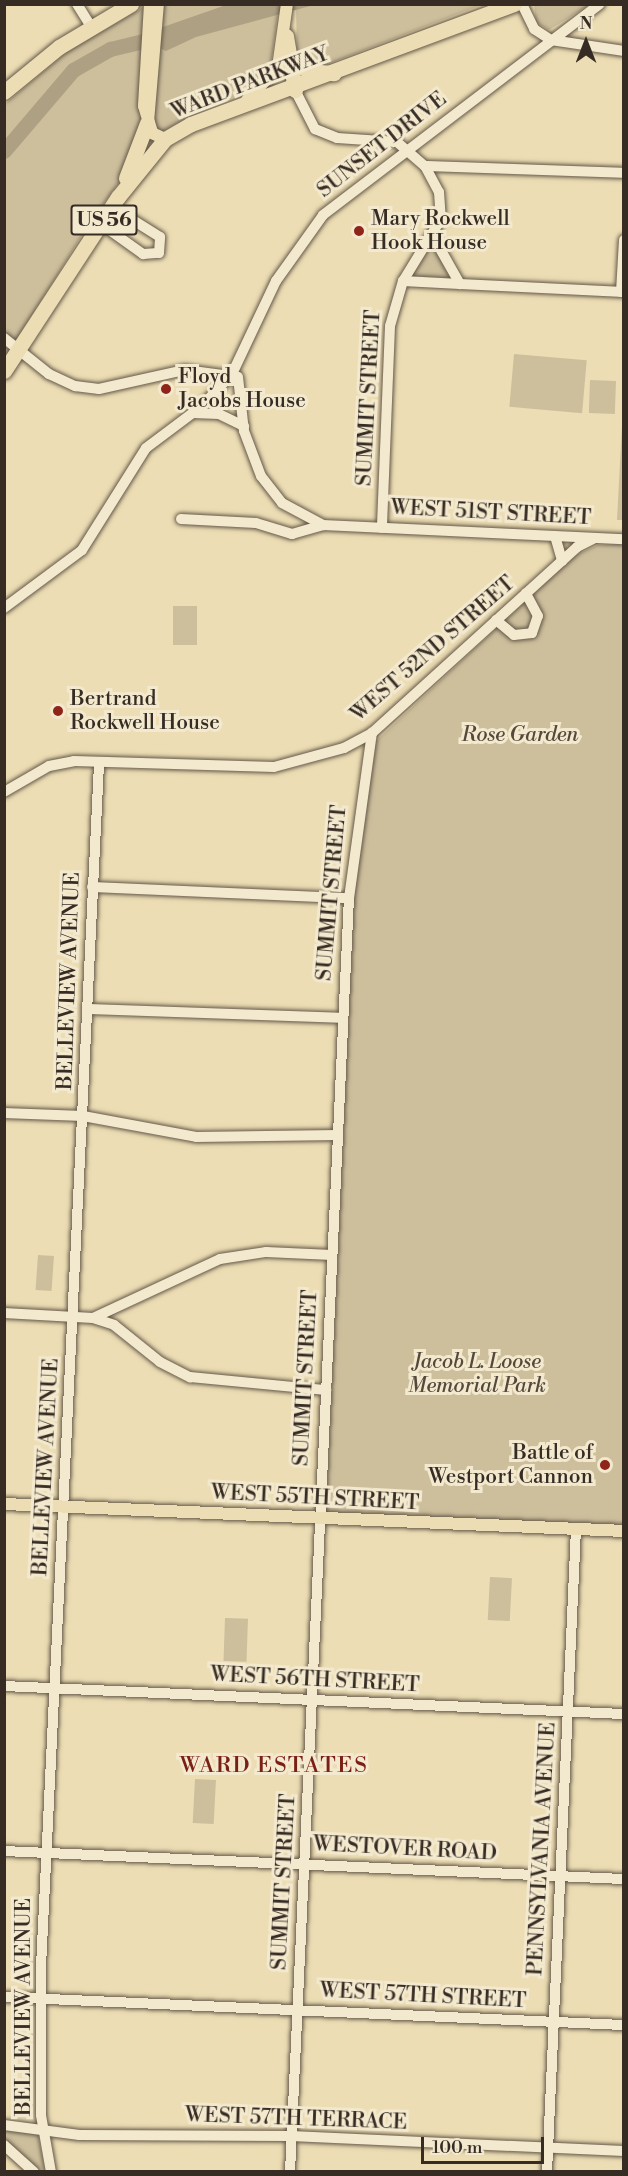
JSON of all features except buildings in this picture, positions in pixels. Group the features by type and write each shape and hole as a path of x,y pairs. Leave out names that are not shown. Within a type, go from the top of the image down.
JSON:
{"highway":[{"path":"4,92 91,26 116,9 132,4"},
{"name":"WARD PARKWAY","path":"4,371 115,202 165,139 238,107 295,90 514,4"},
{"path":"286,36 295,90"},
{"path":"291,61 309,71 337,74"},
{"path":"115,202 147,123"}],"main road":[{"path":"150,4 152,24 147,123 156,138 165,139"},
{"path":"152,24 158,4"},
{"name":"US 56","path":"238,107 267,84 286,36 287,4"},
{"name":"WEST 55TH STREET","path":"4,1504 624,1531"}],"street":[{"path":"77,4 91,26"},
{"path":"522,4 534,29 551,40 624,51"},
{"name":"SUNSET DRIVE","path":"4,608 82,550 146,448 191,413 232,374 276,280 308,233 340,200 600,4"},
{"name":"SUMMIT STREET","path":"295,90 309,122 322,134 386,138 407,148 425,166 442,208 434,237 403,280 390,326 382,528"},
{"path":"425,166 624,173"},
{"path":"101,224 143,254 159,253 160,237 115,202"},
{"path":"434,237 460,284"},
{"path":"403,280 622,292 624,240"},
{"path":"4,338 20,347 62,382 87,388 185,370 232,374 242,382 244,426 269,489 295,513 323,525"},
{"path":"191,413 219,414 244,426"},
{"name":"WEST 51ST STREET","path":"181,519 256,523 292,534 323,525 624,539"},
{"path":"555,536 562,561"},
{"name":"WEST 52ND STREET","path":"6,793 49,766 99,763 274,767 324,756 372,733 562,561 595,538"},
{"path":"496,620 514,635 532,633 538,616 526,594"},
{"name":"SUMMIT STREET","path":"290,2172 342,1018 349,898 372,733"},
{"name":"BELLEVIEW AVENUE","path":"51,2172 44,2132 40,1999 99,763"},
{"path":"92,887 349,898"},
{"path":"87,1009 342,1018"},
{"path":"4,1113 83,1116 196,1137 337,1135"},
{"path":"93,1318 220,1259 266,1252 332,1255"},
{"path":"4,1313 93,1318 114,1325 160,1362 190,1377 326,1390"},
{"name":"PENNSYLVANIA AVENUE","path":"547,2172 576,1529"},
{"name":"WEST 56TH STREET","path":"4,1686 624,1714"},
{"name":"WESTOVER ROAD","path":"4,1851 624,1879"},
{"name":"WEST 57TH STREET","path":"4,1997 624,2025"},
{"name":"WEST 57TH TERRACE","path":"4,2125 44,2132 291,2136 624,2151"},
{"path":"4,2145 34,2172"}],"green space":[{"path":"149,4 279,5 271,63 248,90 172,126 143,149 90,222 5,359 5,104 68,51"},
{"path":"296,5 481,5 317,68 297,56"},
{"path":"534,5 589,5 549,30 536,22"},
{"path":"433,245 453,279 411,279 410,274"},
{"path":"514,354 587,360 582,413 509,407"},
{"path":"590,380 616,381 615,414 589,413"},
{"path":"623,407 623,520 617,520"},
{"name":"Jacob L. Loose Memorial Park","path":"623,544 623,1527 326,1512 354,899 375,742 574,556 598,545"},
{"path":"173,606 197,606 197,645 173,645"},
{"path":"38,1255 54,1256 52,1291 36,1290"},
{"path":"490,1577 512,1578 510,1621 488,1620"},
{"path":"225,1618 248,1619 246,1662 223,1661"},
{"path":"195,1779 216,1780 214,1824 193,1823"},
{"path":"4,2129 38,2135 45,2171 37,2171 5,2140"}],"shaded area":[{"path":"226,5 314,5 196,37 166,51 146,42 163,27"}],"waterway":[{"path":"4,151 73,70 110,49 160,37"}],"place":[{"name":"Mary Rockwell Hook House","path":"359,231"},
{"name":"Floyd Jacobs House","path":"166,389"},
{"name":"Bertrand Rockwell House","path":"58,711"},
{"name":"Battle of Westport Cannon","path":"605,1465"}],"district":[{"name":"WARD ESTATES","path":"274,1766"}],"park label":[{"name":"Rose Garden","path":"520,735"}]}
